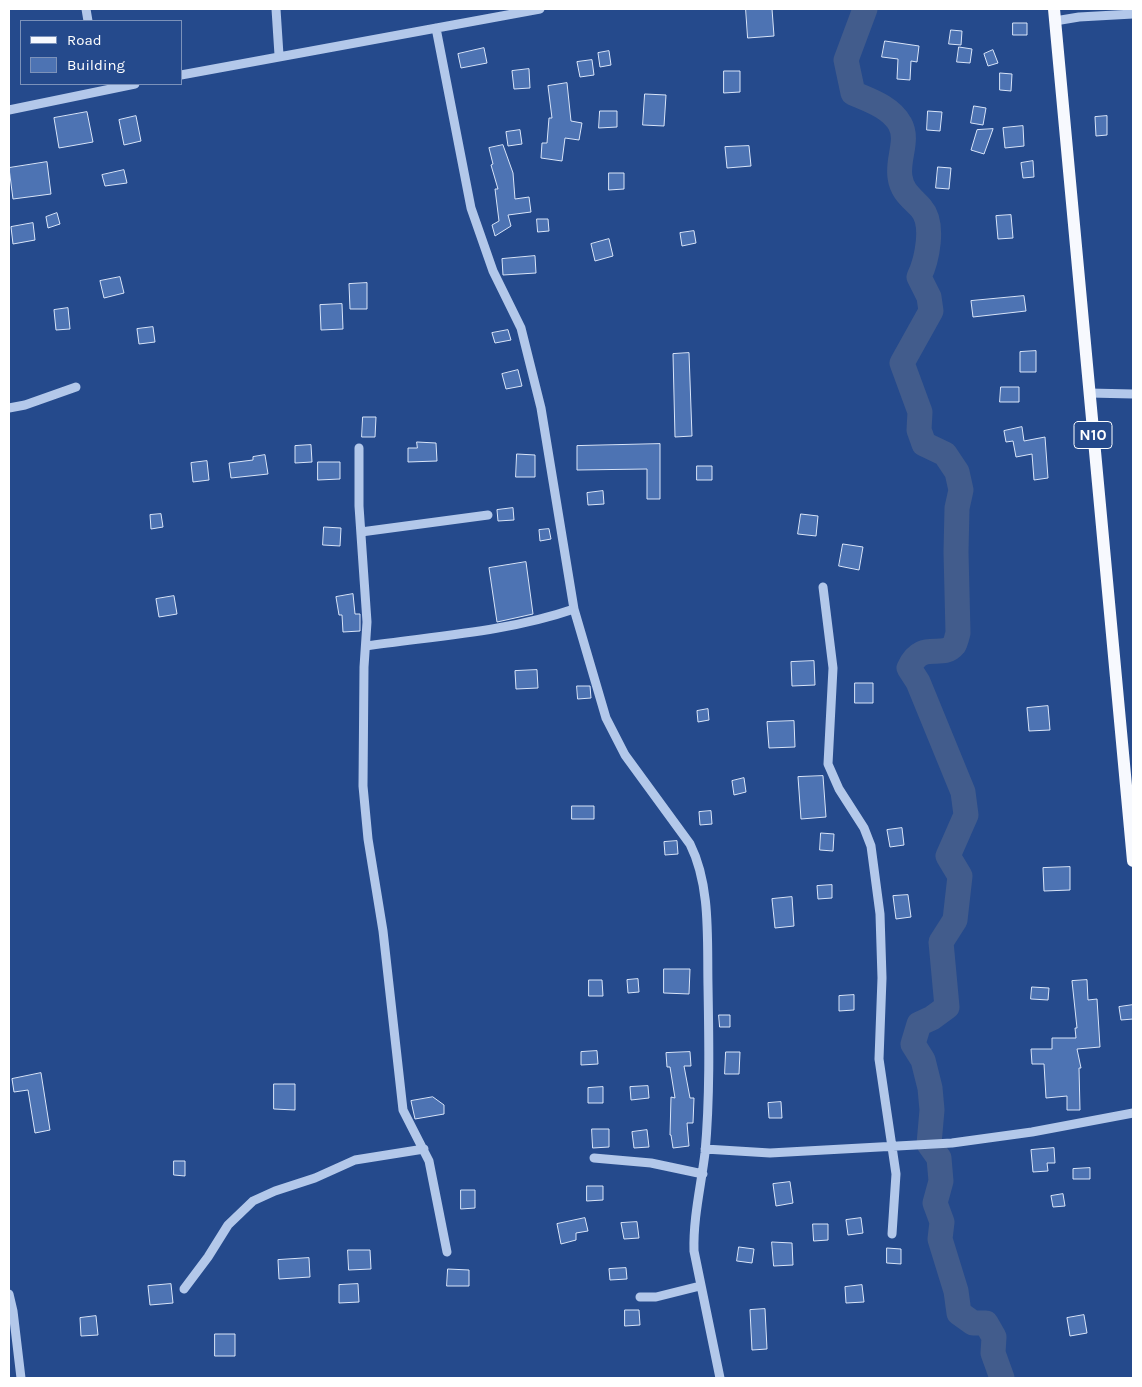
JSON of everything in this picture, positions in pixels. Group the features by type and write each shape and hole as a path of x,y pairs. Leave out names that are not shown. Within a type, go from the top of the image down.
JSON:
{"main road":[{"name":"N10","path":"1055,15 1133,861"}],"street":[{"path":"276,9 279,55"},
{"path":"182,75 279,55 540,9"},
{"path":"1055,15 1079,17 1133,14"},
{"path":"436,28 471,208 493,271 521,328 541,408 574,609 606,718 625,755 690,844 698,858 703,884 707,929 709,1041 705,1149 693,1230 694,1251 700,1286 720,1378"},
{"path":"9,110 96,87 121,85"},
{"path":"9,408 25,405 76,386"},
{"path":"1089,393 1133,394"},
{"path":"360,448 359,506 367,622 363,786 368,839 384,941 403,1110 424,1149 444,1228 447,1252"},
{"path":"361,532 488,515"},
{"path":"823,587 832,668 828,764 839,790 864,828 871,846 880,914 882,978 879,1059 894,1146 896,1174 892,1234"},
{"path":"366,646 500,628 542,620 574,609"},
{"path":"705,1149 770,1153 952,1143 1032,1132 1133,1113"},
{"path":"184,1289 208,1257 228,1225 253,1201 275,1191 315,1178 355,1160 424,1149"},
{"path":"594,1158 651,1163 702,1174"},
{"path":"640,1297 666,1295 700,1286"},
{"path":"9,1294 21,1378"}],"building":[{"path":"746,9 772,9 774,36 748,38"},
{"path":"1013,23 1027,23 1027,35 1013,35"},
{"path":"951,30 962,31 961,45 949,44"},
{"path":"885,41 919,46 917,62 911,61 910,80 897,79 898,59 882,57"},
{"path":"959,47 972,49 970,63 957,62"},
{"path":"484,48 487,63 461,68 458,54"},
{"path":"993,50 998,63 988,66 984,54"},
{"path":"609,51 611,65 600,67 598,53"},
{"path":"592,60 594,75 580,77 577,62"},
{"path":"529,69 530,88 514,89 512,71"},
{"path":"724,71 740,71 740,92 724,93"},
{"path":"1000,73 1012,74 1011,91 1000,90"},
{"path":"567,83 571,121 582,123 579,140 565,138 562,161 541,158 542,143 547,143 549,118 552,118 548,86"},
{"path":"645,94 666,95 664,126 643,125"},
{"path":"974,106 986,108 983,125 971,123"},
{"path":"600,111 617,111 617,127 599,128"},
{"path":"928,111 942,112 940,131 927,130"},
{"path":"87,112 93,142 59,148 54,118"},
{"path":"136,116 141,141 124,145 119,120"},
{"path":"1107,116 1107,135 1096,136 1095,117"},
{"path":"1023,126 1024,146 1005,148 1003,128"},
{"path":"993,129 984,154 971,150 977,130"},
{"path":"520,130 522,144 508,146 506,132"},
{"path":"503,145 513,173 515,199 529,197 531,212 508,215 511,226 495,236 492,225 499,221 495,189 498,189 491,165 493,164 489,148"},
{"path":"749,146 751,166 727,168 725,147"},
{"path":"1033,161 1034,177 1023,178 1021,163"},
{"path":"47,162 51,194 13,199 9,168"},
{"path":"938,167 951,168 949,189 936,188"},
{"path":"124,170 127,183 105,186 102,175"},
{"path":"609,173 624,173 624,189 609,190"},
{"path":"57,213 60,224 48,228 46,217"},
{"path":"1011,215 1013,238 998,239 996,216"},
{"path":"537,219 548,219 549,231 538,232"},
{"path":"33,223 35,240 13,244 11,227"},
{"path":"694,231 696,243 682,246 680,233"},
{"path":"609,239 613,256 595,261 591,244"},
{"path":"535,256 536,273 503,275 502,259"},
{"path":"120,277 124,293 104,298 100,281"},
{"path":"367,283 367,309 350,309 349,284"},
{"path":"1024,296 1026,311 973,317 971,301"},
{"path":"342,304 343,329 321,330 320,305"},
{"path":"68,308 70,329 56,330 54,310"},
{"path":"153,327 155,342 139,344 137,329"},
{"path":"508,330 511,340 495,343 492,333"},
{"path":"1036,351 1036,372 1020,372 1020,352"},
{"path":"689,353 692,436 675,437 673,354"},
{"path":"518,370 522,386 506,389 502,374"},
{"path":"1001,387 1019,387 1019,402 1000,402"},
{"path":"363,417 376,417 375,437 362,437"},
{"path":"1022,427 1024,441 1045,437 1048,478 1034,480 1032,454 1016,457 1013,441 1006,442 1004,431"},
{"path":"417,442 436,443 437,461 408,462 408,448 417,448"},
{"path":"660,444 660,499 647,499 647,469 577,470 577,446"},
{"path":"311,445 312,462 295,463 295,446"},
{"path":"517,454 535,455 535,477 516,477"},
{"path":"265,455 268,474 231,478 229,463 253,460 253,457"},
{"path":"207,461 209,480 193,482 191,463"},
{"path":"318,462 340,462 340,479 318,480"},
{"path":"697,466 712,466 712,480 697,480"},
{"path":"603,491 604,504 588,505 587,493"},
{"path":"513,508 514,520 498,521 497,510"},
{"path":"161,514 163,527 151,529 150,515"},
{"path":"801,514 818,516 816,536 798,534"},
{"path":"324,527 341,528 340,546 323,545"},
{"path":"549,529 551,539 540,541 539,530"},
{"path":"843,544 863,547 859,570 839,566"},
{"path":"526,562 533,614 497,622 489,568"},
{"path":"353,594 355,614 360,614 360,631 343,632 342,615 339,615 336,597"},
{"path":"174,596 177,614 159,617 156,599"},
{"path":"814,661 815,685 792,686 791,662"},
{"path":"537,670 538,688 516,689 515,671"},
{"path":"855,683 873,683 873,703 855,703"},
{"path":"577,686 590,686 591,698 578,699"},
{"path":"1048,706 1050,730 1029,731 1027,708"},
{"path":"708,709 709,720 698,722 697,711"},
{"path":"794,721 795,747 769,748 767,722"},
{"path":"823,776 826,817 801,819 798,777"},
{"path":"744,778 746,792 734,795 732,781"},
{"path":"572,806 594,806 594,819 572,819"},
{"path":"711,811 712,824 700,825 699,812"},
{"path":"902,828 904,845 890,847 887,830"},
{"path":"821,833 834,834 833,851 820,850"},
{"path":"677,841 678,854 665,855 664,842"},
{"path":"1070,867 1070,890 1044,891 1043,868"},
{"path":"832,885 832,898 818,899 817,886"},
{"path":"908,895 911,917 896,919 893,896"},
{"path":"792,897 794,926 775,928 772,899"},
{"path":"664,969 690,969 689,994 664,993"},
{"path":"638,979 639,992 628,993 627,980"},
{"path":"589,980 602,980 603,996 589,996"},
{"path":"1087,980 1088,1000 1097,999 1100,1047 1077,1049 1081,1068 1079,1068 1080,1110 1067,1110 1067,1096 1046,1098 1044,1064 1032,1064 1031,1049 1052,1049 1052,1038 1076,1038 1075,1028 1077,1028 1072,981"},
{"path":"1032,987 1049,988 1048,1000 1031,999"},
{"path":"854,995 854,1010 839,1011 839,996"},
{"path":"1133,1005 1133,1019 1121,1020 1119,1007"},
{"path":"719,1015 730,1015 730,1027 720,1027"},
{"path":"597,1051 598,1064 581,1065 581,1052"},
{"path":"690,1052 691,1066 684,1066 690,1098 694,1098 693,1123 687,1123 689,1146 673,1148 670,1135 671,1097 675,1098 670,1067 667,1067 666,1053"},
{"path":"726,1052 740,1052 739,1074 725,1074"},
{"path":"41,1073 50,1130 35,1133 28,1090 14,1092 12,1079"},
{"path":"274,1084 295,1084 295,1110 274,1109"},
{"path":"648,1086 649,1098 631,1100 630,1087"},
{"path":"603,1087 603,1103 588,1103 588,1088"},
{"path":"433,1097 444,1105 444,1114 415,1119 411,1101"},
{"path":"781,1102 782,1118 769,1118 768,1103"},
{"path":"592,1129 609,1129 609,1147 593,1148"},
{"path":"647,1130 649,1147 634,1148 632,1132"},
{"path":"1054,1148 1055,1163 1047,1163 1048,1171 1033,1172 1031,1150"},
{"path":"174,1161 185,1161 185,1176 174,1175"},
{"path":"1090,1168 1090,1179 1073,1179 1073,1169"},
{"path":"790,1182 793,1203 776,1206 773,1184"},
{"path":"587,1186 603,1186 603,1200 587,1201"},
{"path":"461,1190 475,1190 475,1208 461,1209"},
{"path":"1063,1194 1065,1206 1053,1207 1051,1196"},
{"path":"585,1218 588,1231 576,1233 576,1240 561,1244 557,1224"},
{"path":"861,1218 863,1233 848,1235 846,1220"},
{"path":"637,1222 639,1238 624,1239 621,1223"},
{"path":"813,1224 828,1224 828,1240 814,1241"},
{"path":"772,1242 792,1243 793,1265 774,1266"},
{"path":"739,1247 754,1249 752,1263 737,1261"},
{"path":"887,1248 901,1249 901,1264 887,1263"},
{"path":"348,1250 370,1250 371,1269 349,1270"},
{"path":"309,1258 310,1277 279,1279 278,1260"},
{"path":"626,1268 627,1279 610,1280 609,1269"},
{"path":"448,1269 469,1270 469,1286 447,1286"},
{"path":"171,1284 173,1303 150,1305 148,1286"},
{"path":"358,1284 359,1302 339,1303 339,1285"},
{"path":"862,1285 864,1302 846,1303 845,1287"},
{"path":"765,1309 767,1349 752,1350 750,1310"},
{"path":"625,1310 639,1310 640,1325 625,1326"},
{"path":"1084,1315 1087,1333 1070,1336 1067,1318"},
{"path":"96,1316 98,1335 81,1336 80,1318"},
{"path":"215,1334 235,1334 235,1356 215,1356"}],"waterway":[{"path":"865,9 846,60 853,93 873,101 891,113 900,124 903,136 900,163 901,182 925,215 929,232 927,252 919,277 929,297 931,311 902,363 920,412 919,430 924,444 945,454 957,472 961,490 957,508 956,552 958,633 954,645 949,649 920,654 914,659 909,668 918,682 963,792 966,815 948,856 960,876 955,920 941,942 947,1007 932,1018 919,1024 913,1044 923,1060 930,1088 932,1110 929,1144 939,1158 941,1181 935,1203 942,1222 940,1239 956,1291 959,1313 973,1323 986,1323 994,1337 993,1353 1002,1378"}]}
